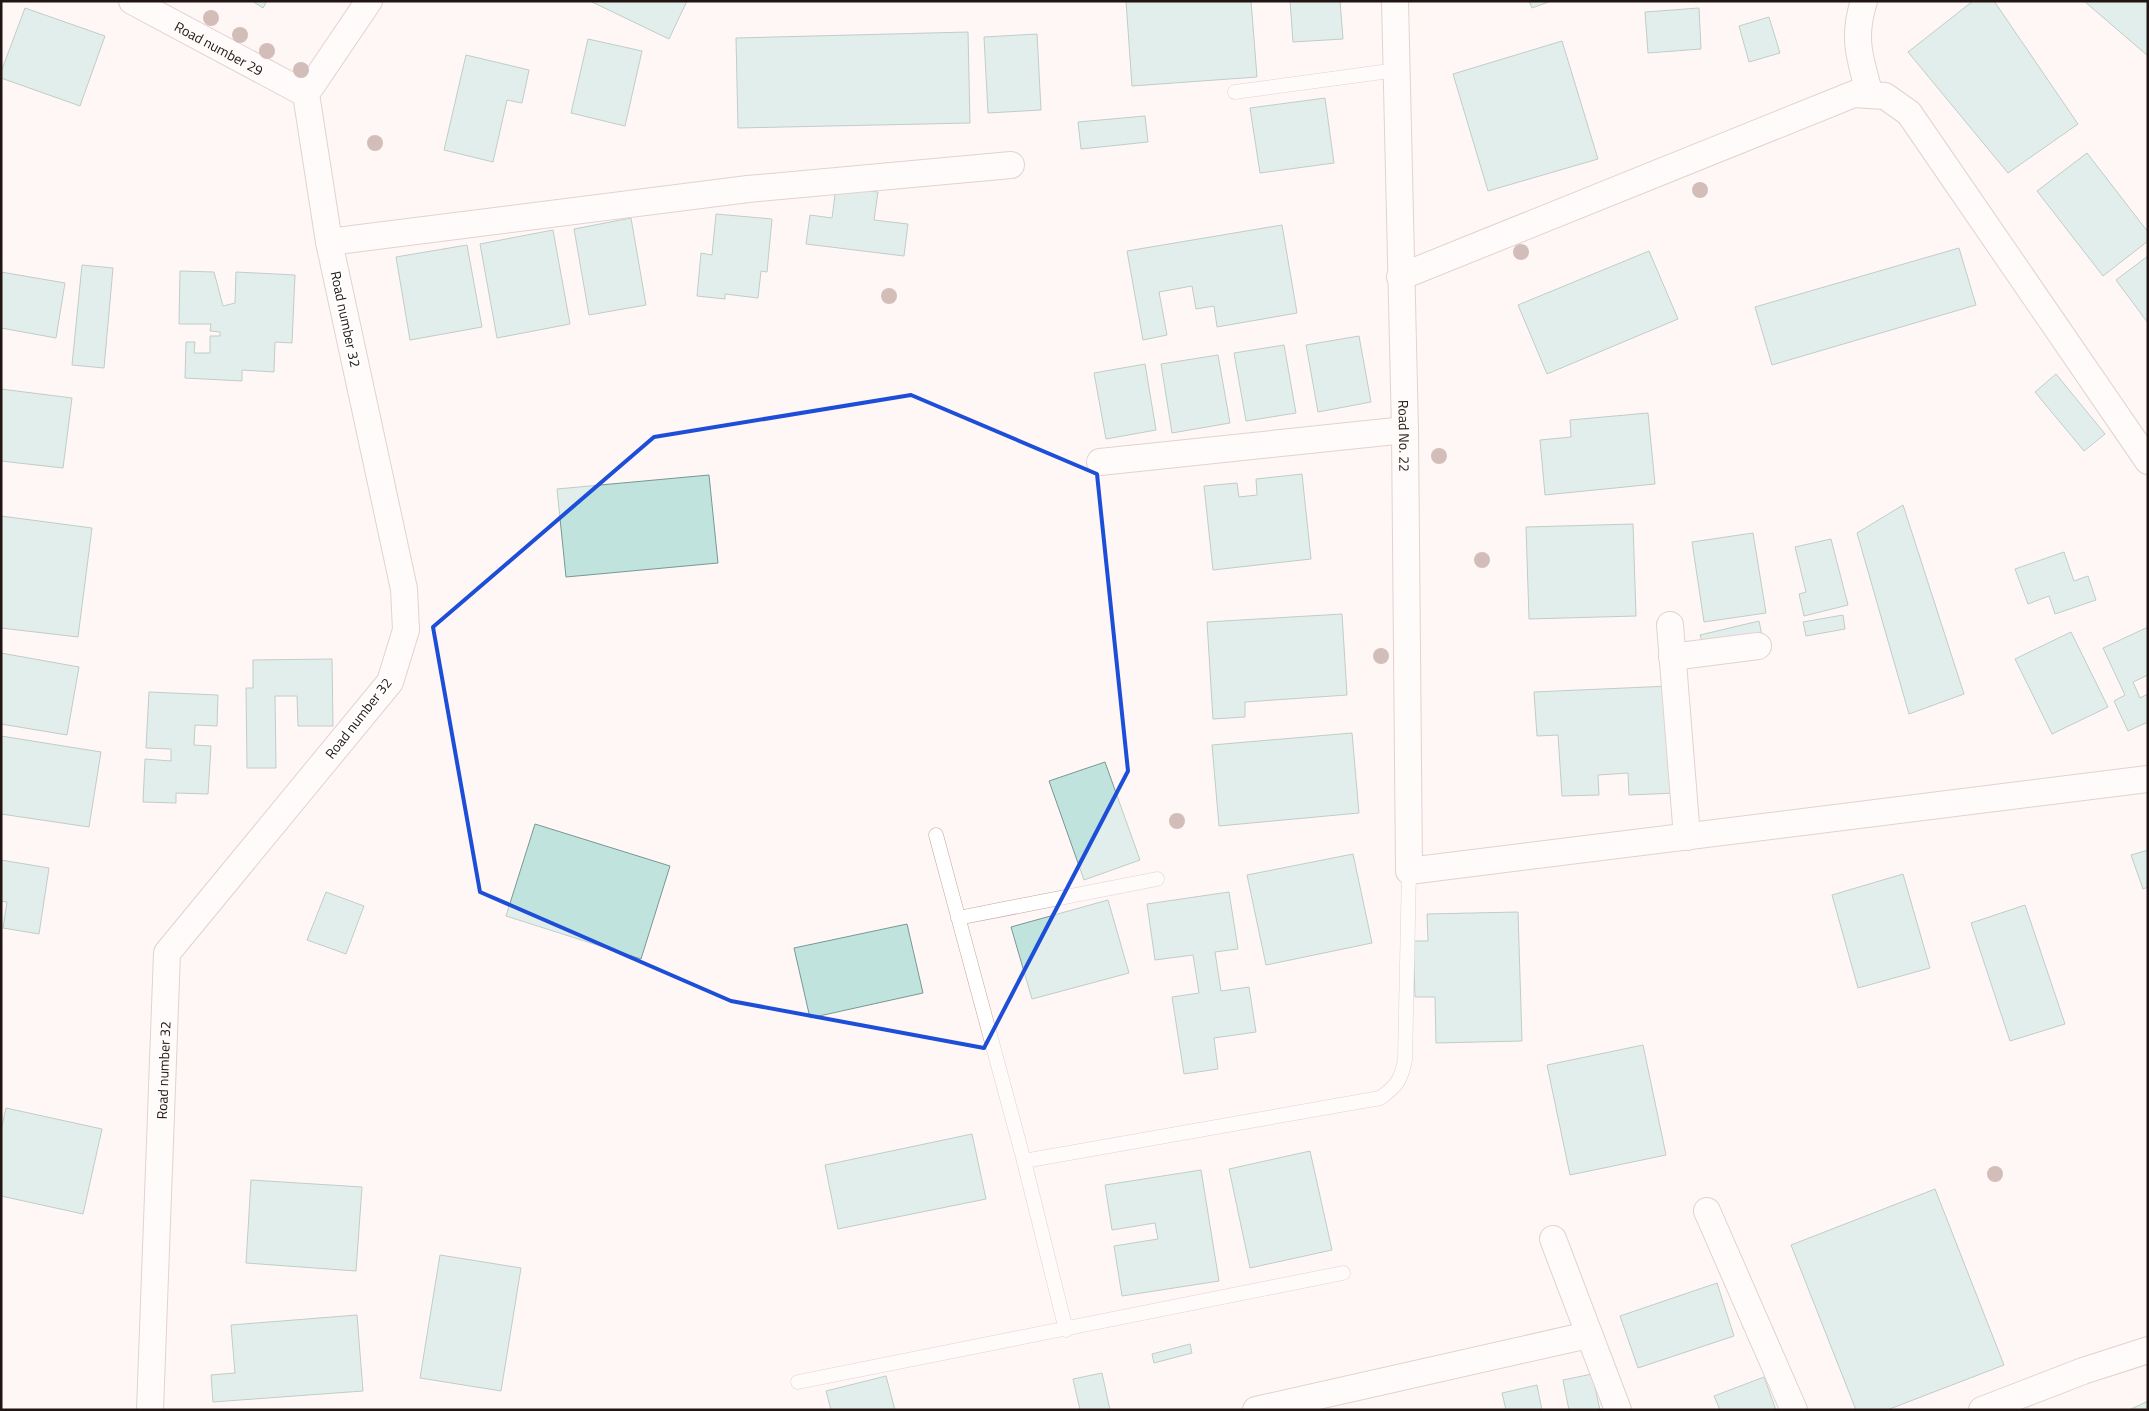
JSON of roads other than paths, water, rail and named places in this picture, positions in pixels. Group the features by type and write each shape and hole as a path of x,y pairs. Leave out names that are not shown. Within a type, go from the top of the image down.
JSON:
{"street":[{"name":"Road number 29","path":"132,1 306,94"},
{"path":"306,94 369,1"},
{"name":"Road No. 22","path":"1395,1 1405,430 1409,870"},
{"path":"1864,1 1859,18 1857,47 1870,95"},
{"name":"Road number 32","path":"150,1410 167,953 390,682 406,630 404,589 329,242 306,94"},
{"path":"1400,278 1854,94 1885,96 1909,113 2148,461"},
{"path":"329,242 748,189 1011,165"},
{"path":"1100,462 1405,430"},
{"path":"1670,624 1686,837"},
{"path":"1672,657 1758,646"},
{"path":"1409,870 2148,779"},
{"path":"1707,1211 1794,1410"},
{"path":"1553,1240 1618,1410"},
{"path":"1256,1410 1588,1335"},
{"path":"1982,1410 2083,1371 2148,1350"}],"lane":[{"path":"1235,92 1396,70"},
{"path":"936,835 1024,1161 1066,1330"},
{"path":"1024,1161 1380,1098 1394,1088 1402,1075 1405,1060 1409,870"},
{"path":"958,918 1157,879"},
{"path":"798,1382 1066,1330 1342,1273"}]}
